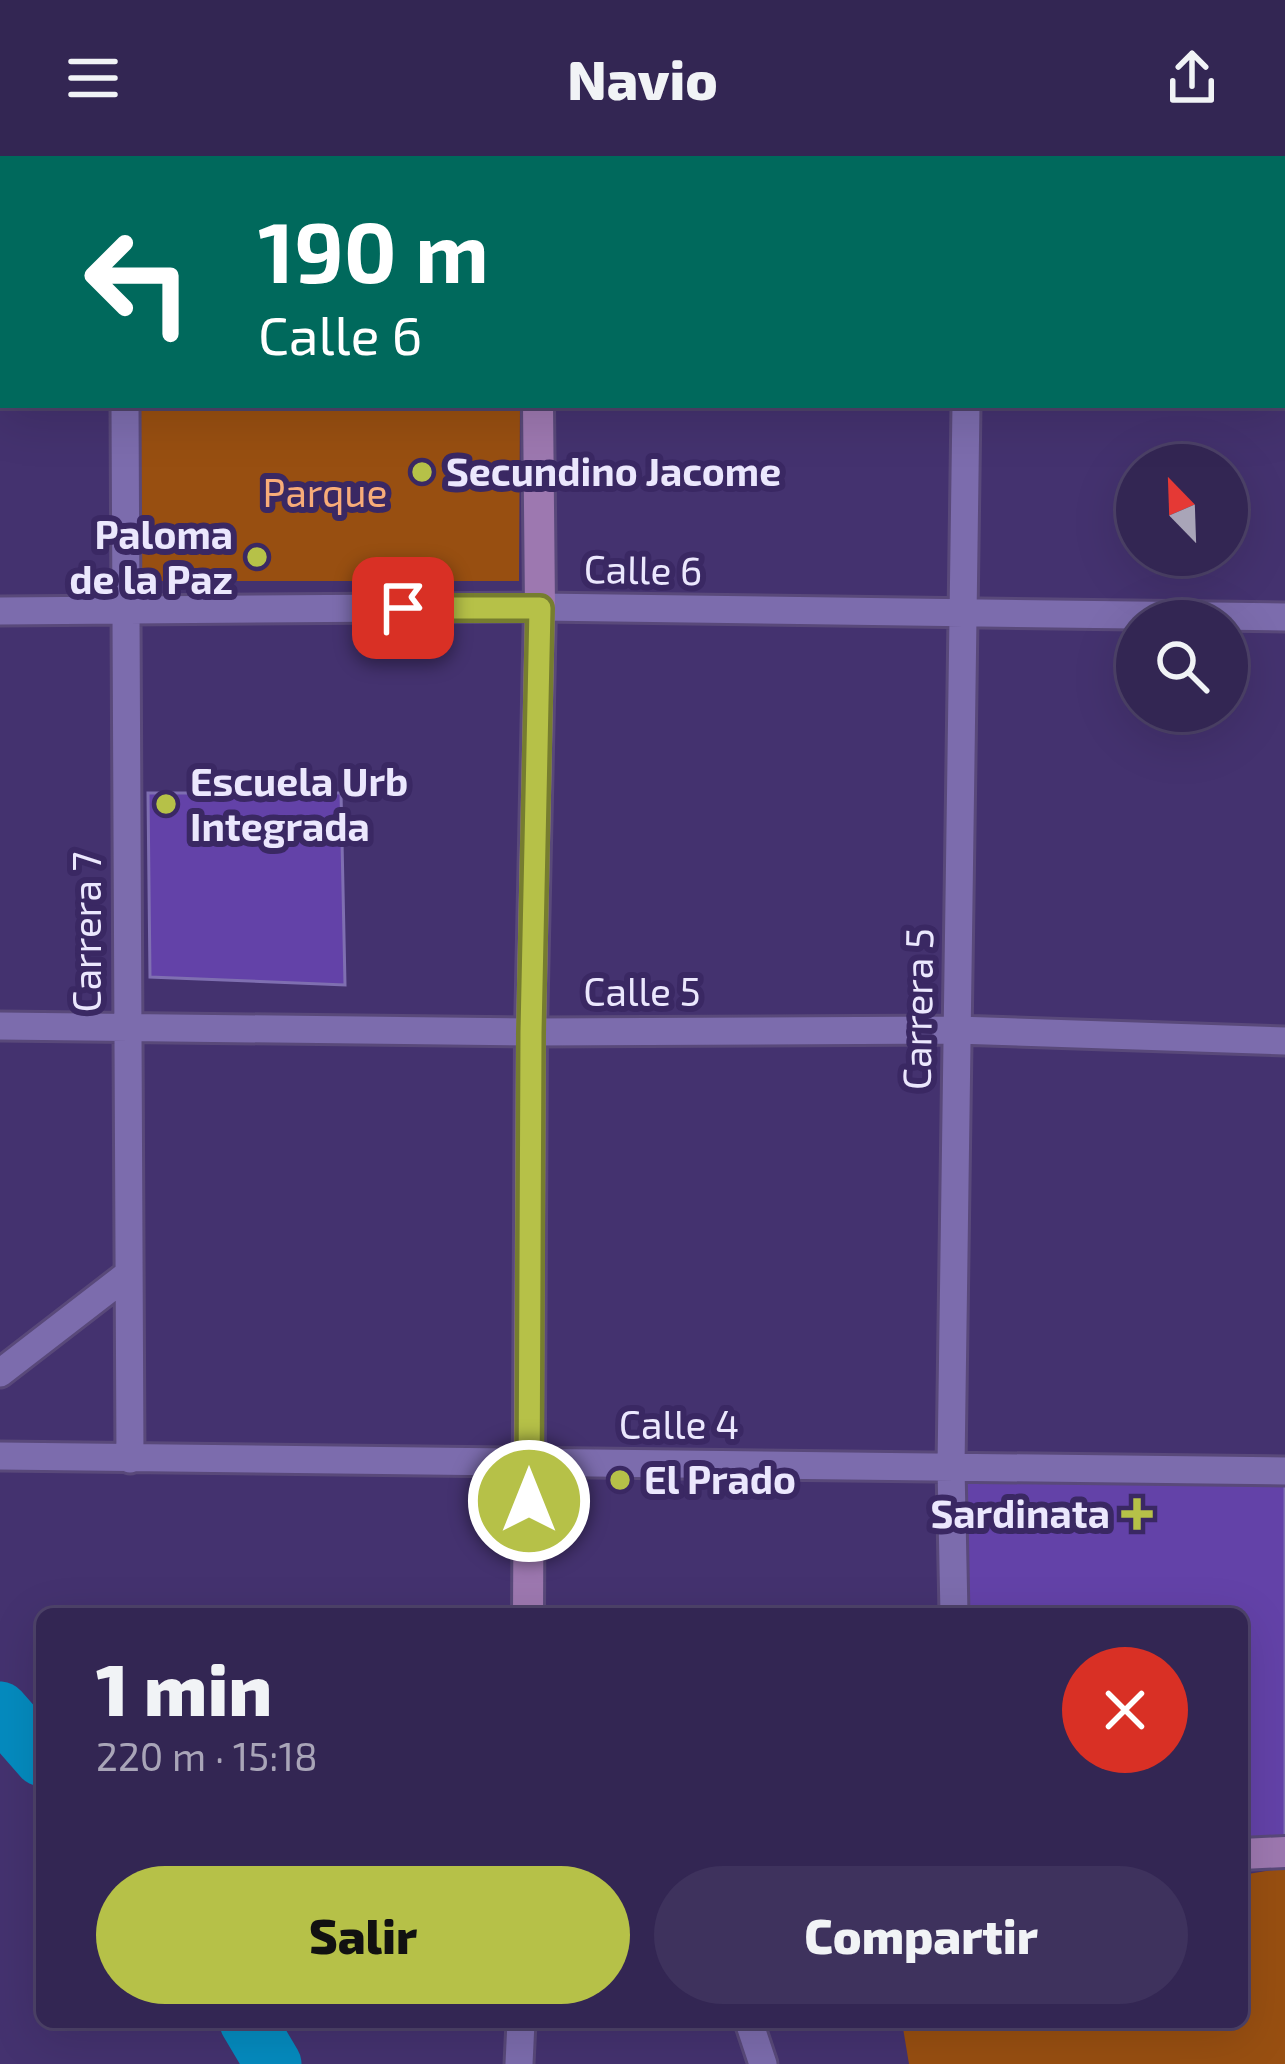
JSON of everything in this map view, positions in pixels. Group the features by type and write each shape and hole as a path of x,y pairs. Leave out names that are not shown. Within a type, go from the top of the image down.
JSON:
{"street":[{"name":"Carrera 7","path":"125,408 130,1460"},
{"path":"528,1608 531,1032 540,608 538,408"},
{"name":"Carrera 5","path":"954,1608 951,1467 965,408"},
{"name":"Calle 6","path":"0,610 540,608 1285,616"},
{"name":"Calle 5","path":"0,1026 531,1032 956,1030 1285,1041"},
{"path":"0,1372 127,1275"},
{"name":"Calle 4","path":"0,1456 1285,1471"},
{"path":"1248,1854 1285,1852"},
{"path":"519,2064 521,2028"},
{"path":"750,2028 763,2064"}],"green space":[{"name":"Parque","path":"130,408 520,408 519,581 131,581"},
{"path":"1285,1868 1285,2064 909,2064 903,2028 1248,2028 1248,1874"}],"building":[{"path":"148,793 341,793 345,985 150,977"},
{"path":"961,1456 1285,1460 1285,1843 1248,1843 1248,1608 962,1608"}],"waterway":[{"path":"0,1710 36,1751"},
{"path":"252,2028 273,2064"}],"place":[{"name":"Secundino Jacome","path":"422,472"},
{"name":"Paloma de la Paz","path":"257,557"},
{"name":"Escuela Urb Integrada","path":"166,804"},
{"name":"El Prado","path":"620,1480"},
{"name":"Sardinata","path":"1137,1514"}],"route":[{"path":"403,608 540,608 531,1032 529,1501"}]}
